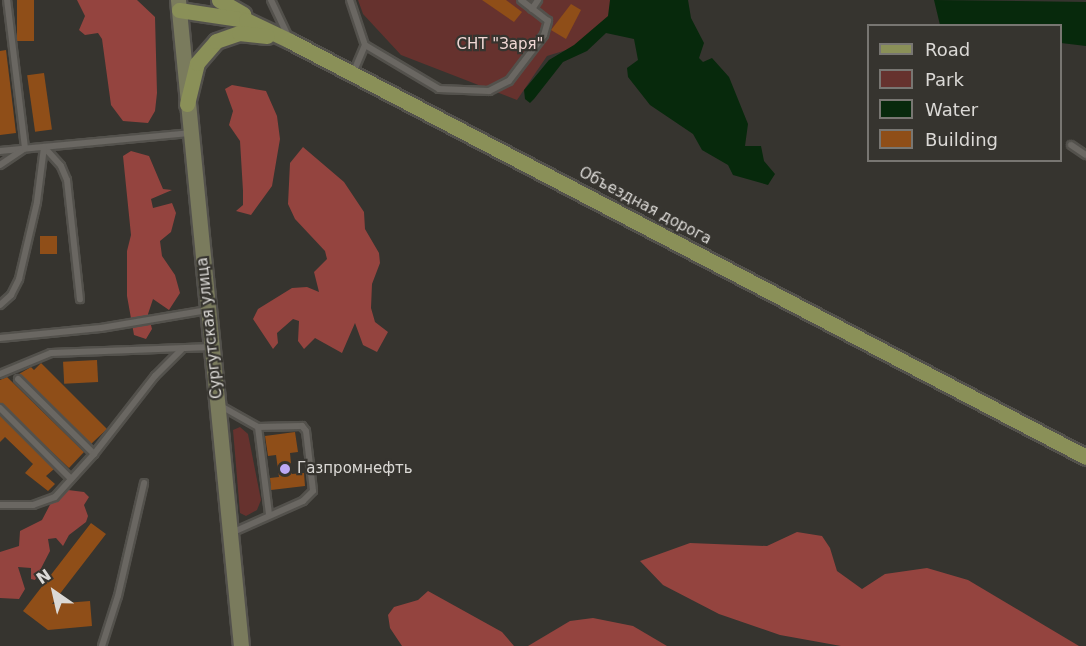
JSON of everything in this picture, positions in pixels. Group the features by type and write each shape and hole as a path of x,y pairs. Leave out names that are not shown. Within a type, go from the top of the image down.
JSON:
{"main road":[{"path":"219,0 290,41"},
{"name":"Объездная дорога","path":"179,5 226,15 290,41 1086,457"},
{"name":"Сургутская улица","path":"179,5 189,133 241,646"},
{"path":"187,104 197,63 216,41 239,33 290,41"}],"lane":[{"path":"7,0 25,148"},
{"path":"271,0 290,41"},
{"path":"350,0 365,45 439,89 489,91 509,81 544,34 548,21 521,0"},
{"path":"532,9 538,0"},
{"path":"352,73 365,45"},
{"path":"0,151 189,133"},
{"path":"1071,145 1086,155"},
{"path":"44,147 61,166 67,180 80,299"},
{"path":"0,305 11,295 19,279 38,202 44,147"},
{"path":"0,165 25,148"},
{"path":"0,338 101,328 208,310"},
{"path":"0,374 51,353 182,350 212,347"},
{"path":"0,505 45,502 94,454 155,376 182,350"},
{"path":"18,379 94,454"},
{"path":"218,404 258,427 297,423 306,431 313,491 303,501 269,514 231,534"},
{"path":"0,408 71,479"},
{"path":"258,427 269,514"},
{"path":"102,646 118,597 144,483"}],"green space":[{"name":"СНТ \"Заря\"","path":"358,0 615,0 615,21 589,43 547,56 517,100 401,55 363,14"},
{"path":"240,427 248,434 261,500 257,510 246,516 240,513 233,430"}],"shaded area":[{"path":"77,0 137,0 155,17 157,93 155,111 148,123 123,121 111,105 102,39 98,33 85,35 79,30 85,16"},
{"path":"232,85 266,91 277,116 280,139 272,186 251,215 236,211 243,205 243,191 240,141 229,125 233,111 225,89"},
{"path":"303,147 344,182 364,212 365,229 379,253 380,263 372,284 371,308 375,322 388,332 377,352 363,345 355,323 342,353 315,338 304,349 298,341 299,321 293,319 277,333 278,343 273,349 253,319 258,309 292,288 307,287 319,292 314,272 327,259 325,251 295,219 288,204 290,163"},
{"path":"131,151 149,156 163,189 172,190 151,199 153,208 172,203 176,213 171,232 160,241 162,256 175,275 180,293 169,310 153,299 148,314 152,329 146,339 134,335 127,296 127,251 131,235 123,156"},
{"path":"68,490 84,492 89,497 84,505 88,516 86,522 69,535 63,546 56,538 48,539 50,551 35,580 31,579 31,568 18,567 25,589 19,599 0,598 0,552 19,546 20,531 42,520 53,499"},
{"path":"797,532 822,536 830,548 837,571 862,589 885,574 927,568 968,580 1079,646 841,646 780,635 719,614 663,585 640,561 690,543 767,546"},
{"path":"428,591 502,632 514,646 402,646 390,628 388,615 394,607 418,600"},
{"path":"593,618 633,626 667,646 528,646 570,621"}],"water":[{"path":"610,0 688,0 691,18 704,43 699,58 703,62 712,58 729,77 748,124 745,146 761,146 764,161 775,174 768,185 733,175 728,165 702,150 693,134 650,105 628,77 627,68 638,60 634,39 606,33 587,51 563,62 530,103 525,99 524,90 549,60 574,45 608,16"},
{"path":"934,0 1086,2 1086,46 1062,43 1062,24 940,24"}],"building":[{"path":"17,0 34,0 34,41 17,41"},
{"path":"482,0 506,0 522,12 514,22"},
{"path":"571,4 581,10 566,39 551,30"},
{"path":"6,50 16,133 0,135 0,51"},
{"path":"44,73 52,129 35,132 27,75"},
{"path":"40,236 57,236 57,254 40,254"},
{"path":"97,360 98,382 64,384 63,362"},
{"path":"41,363 107,429 91,444 19,374 31,367 34,370"},
{"path":"7,377 84,452 69,468 0,403 0,380"},
{"path":"0,415 54,469 46,476 55,484 48,491 25,473 33,464 5,437 0,442"},
{"path":"295,432 298,452 290,453 292,474 304,473 305,486 271,490 270,478 279,477 276,455 268,456 265,436"},
{"path":"91,523 106,534 52,604 90,601 92,626 48,630 23,611"}],"place":[{"name":"Газпромнефть","path":"285,469"}]}
